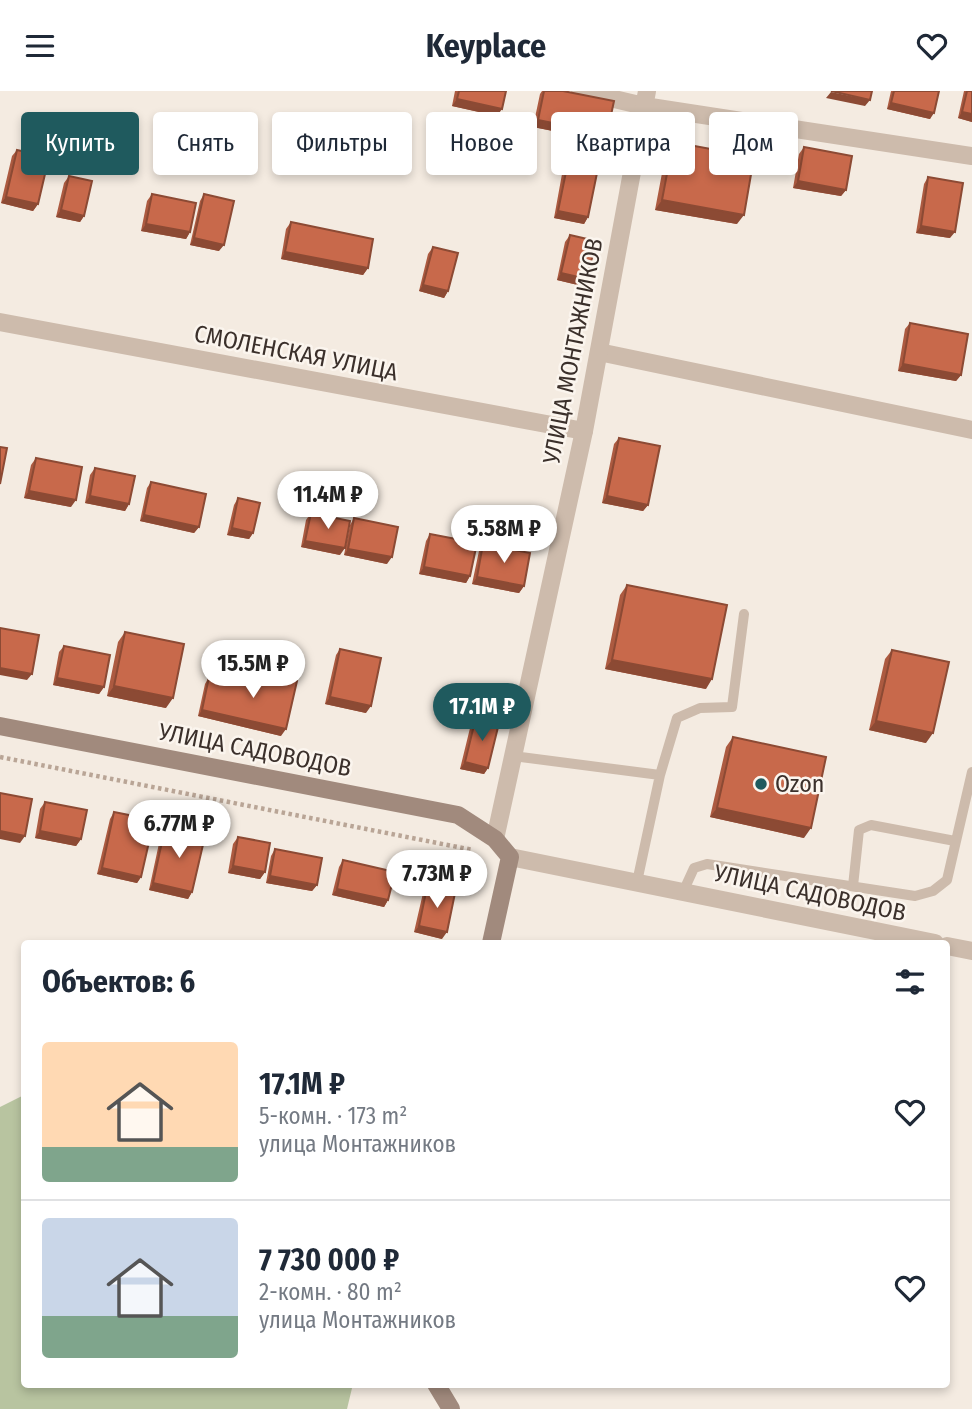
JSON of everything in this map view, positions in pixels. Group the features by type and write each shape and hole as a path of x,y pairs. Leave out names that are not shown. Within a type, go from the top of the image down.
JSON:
{"main road":[{"name":"УЛИЦА САДОВОДОВ","path":"0,726 458,815 495,839"},
{"path":"492,940 510,857 495,839"},
{"path":"438,1388 451,1409"}],"street":[{"path":"580,91 645,98 972,156"},
{"name":"УЛИЦА МОНТАЖНИКОВ","path":"495,839 584,431 645,98"},
{"name":"СМОЛЕНСКАЯ УЛИЦА","path":"0,322 584,431"},
{"path":"598,352 972,430"},
{"name":"УЛИЦА САДОВОДОВ","path":"510,857 920,940"},
{"path":"950,947 972,951"}],"lane":[{"path":"637,883 660,775 677,718 700,708 733,707 744,614"},
{"path":"513,756 660,775"},
{"path":"683,892 694,868 708,864 915,896 933,891 947,880 972,772"},
{"path":"853,886 859,830 871,825 956,841"}],"path":[{"path":"0,757 510,857"}],"green space":[{"path":"21,1096 21,1388 352,1388 347,1409 0,1409 0,1107"}],"building":[{"path":"459,91 506,91 502,109 457,99"},
{"path":"544,91 563,91 614,101 612,112 551,112 551,123 538,120"},
{"path":"831,91 872,91 870,100"},
{"path":"894,91 939,91 934,113 891,103"},
{"path":"967,91 972,91 972,114 962,112"},
{"path":"695,146 709,149 709,175 751,175 744,215 662,200 667,175 695,175"},
{"path":"804,147 852,156 846,190 798,181"},
{"path":"17,150 21,151 21,175 45,175 38,204 6,197"},
{"path":"565,175 597,175 588,217 558,211"},
{"path":"69,176 92,181 84,216 61,210"},
{"path":"928,177 963,183 955,232 921,226"},
{"path":"152,194 196,203 190,232 146,224"},
{"path":"204,194 234,201 224,245 194,238"},
{"path":"291,222 373,239 368,268 285,252"},
{"path":"570,235 596,241 587,279 561,273"},
{"path":"433,247 458,253 448,291 423,285"},
{"path":"910,323 968,334 961,375 903,364"},
{"path":"619,438 660,446 648,505 607,496"},
{"path":"0,447 7,448 0,484"},
{"path":"36,458 82,467 76,500 29,491"},
{"path":"95,468 135,476 129,504 90,496"},
{"path":"151,482 206,494 199,527 144,515"},
{"path":"238,498 260,503 253,533 232,528"},
{"path":"311,513 350,521 345,548 305,541"},
{"path":"354,518 398,527 392,557 348,549"},
{"path":"430,534 477,543 470,576 424,567"},
{"path":"483,544 530,553 524,586 477,577"},
{"path":"627,585 727,605 712,679 612,660"},
{"path":"0,628 39,635 32,674 0,668"},
{"path":"125,632 184,644 173,698 114,686"},
{"path":"64,646 110,655 104,687 57,678"},
{"path":"340,649 381,658 371,706 330,697"},
{"path":"892,650 949,662 933,733 876,721"},
{"path":"256,672 297,681 286,729 202,710 209,677 251,686 251,693"},
{"path":"476,717 499,723 488,768 465,762"},
{"path":"733,737 826,757 811,828 717,808"},
{"path":"0,793 32,799 25,836 0,831"},
{"path":"45,802 87,810 81,839 40,831"},
{"path":"114,812 154,820 141,877 102,868"},
{"path":"165,828 205,836 192,892 153,883"},
{"path":"238,837 270,843 265,872 233,866"},
{"path":"275,849 322,858 317,885 270,876"},
{"path":"343,860 395,872 388,900 337,889"},
{"path":"427,887 455,893 447,932 419,926"}],"place":[{"name":"Ozon","path":"761,784"}]}
